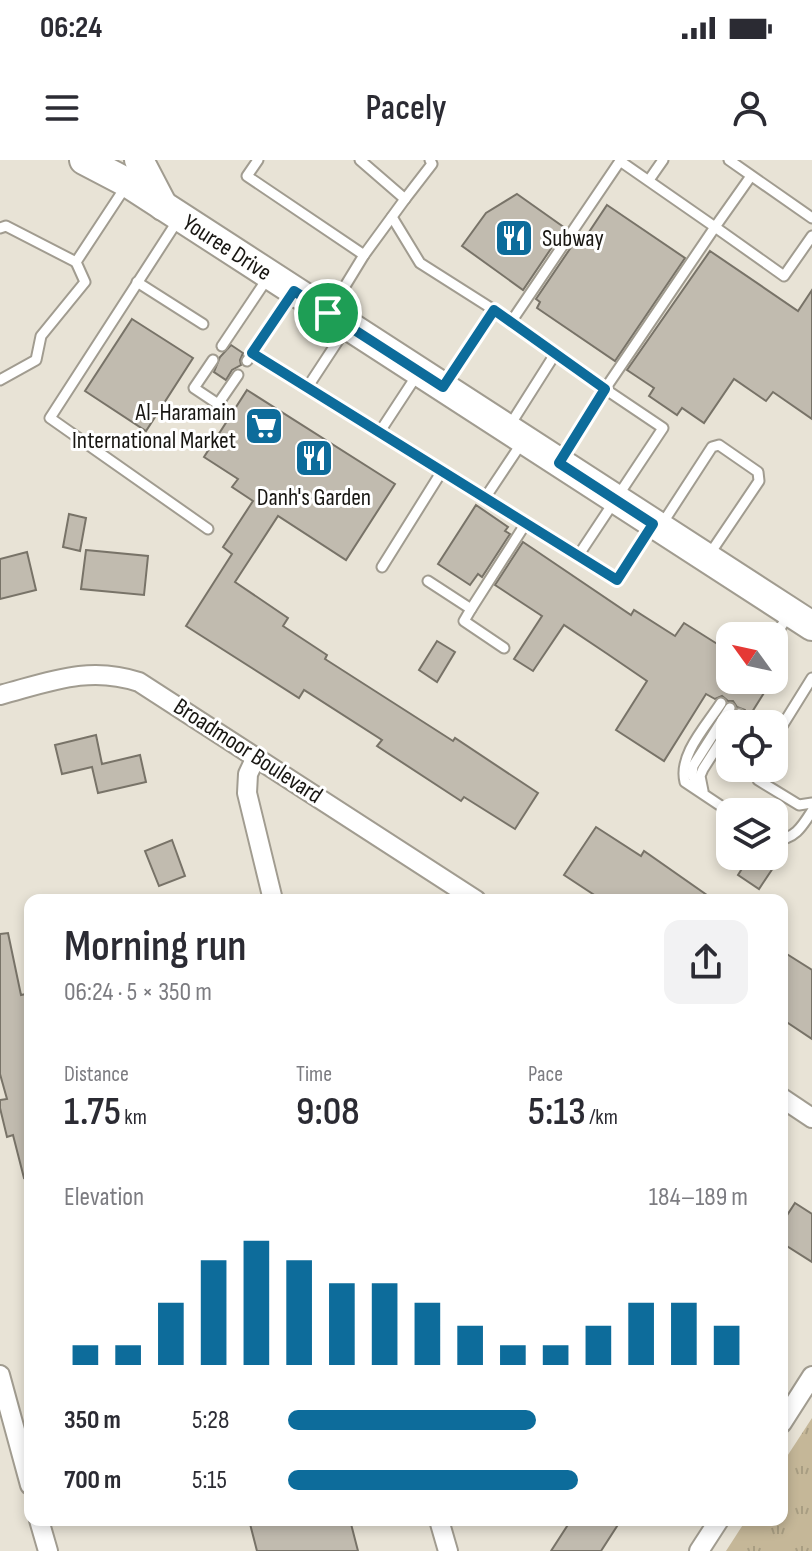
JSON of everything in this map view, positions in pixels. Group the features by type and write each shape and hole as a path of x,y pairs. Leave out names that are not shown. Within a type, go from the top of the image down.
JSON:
{"main road":[{"name":"Youree Drive","path":"84,160 133,172 172,212 801,619"}],"street":[{"name":"Broadmoor Boulevard","path":"0,695 82,674 125,677 156,691 467,894"},
{"path":"256,757 248,774 247,793 272,894"},
{"path":"788,1102 812,1118"},
{"path":"0,1375 24,1463"},
{"path":"788,1414 812,1376"},
{"path":"41,1526 48,1551"},
{"path":"441,1526 448,1551"},
{"path":"699,1551 715,1526"}],"lane":[{"path":"258,160 247,176 364,255"},
{"path":"360,160 405,199"},
{"path":"307,388 364,255 432,164 430,160"},
{"path":"649,180 663,160"},
{"path":"729,160 812,218"},
{"path":"511,322 620,161 784,276 812,236"},
{"path":"76,262 133,172"},
{"path":"559,463 605,389 751,176"},
{"path":"172,212 137,282 50,418 208,529"},
{"path":"392,217 420,263 494,310 663,428 578,556"},
{"path":"0,228 6,226 76,262 85,282 41,336 36,360 0,380"},
{"path":"222,346 269,276"},
{"path":"137,282 203,324"},
{"path":"294,291 249,357 307,388 617,580 712,447 719,445 758,472 759,481 707,558"},
{"path":"443,387 494,310"},
{"path":"485,498 555,354"},
{"path":"213,360 194,388 218,404 238,375"},
{"path":"379,433 419,372"},
{"path":"382,567 442,471"},
{"path":"504,648 464,621 526,523"},
{"path":"428,581 471,609"},
{"path":"788,717 812,678"},
{"path":"716,724 685,760 683,772 685,782 716,803"},
{"path":"703,794 700,776 716,749"},
{"path":"761,782 799,805 812,803"},
{"path":"788,837 799,831 812,811"}],"green space":[{"path":"812,1418 812,1551 726,1551 742,1526 788,1526 788,1455"}],"building":[{"name":"Subway","path":"517,194 565,228 523,290 462,246 486,213"},
{"path":"607,205 685,258 615,361 537,308 540,302 536,299 578,237 583,241"},
{"path":"710,251 798,311 812,290 812,419 773,392 766,401 734,379 704,423 682,408 677,415 649,396 654,388 627,370"},
{"path":"132,319 193,358 146,431 85,391"},
{"path":"231,345 243,353 241,365 232,370 226,380 214,372 220,357"},
{"path":"247,390 395,484 346,560 278,516 235,582 288,618 283,626 327,655 325,659 538,793 515,829 464,797 461,801 377,746 382,740 304,690 299,698 186,626 232,554 223,547 253,501 232,487 238,479 204,457"},
{"path":"476,505 508,527 505,531 510,534 482,577 478,574 470,585 438,564"},
{"path":"69,514 86,518 80,551 63,547"},
{"path":"523,542 631,615 634,610 675,636 684,623 716,643 716,694 763,694 753,710 745,710 722,696 715,699 706,694 664,761 616,730 647,681 564,625 533,671 514,659 542,616 495,585"},
{"path":"86,550 148,556 144,595 81,589"},
{"path":"27,552 36,590 0,599 0,559"},
{"path":"437,641 455,652 437,682 419,670"},
{"path":"96,735 102,764 140,755 146,782 98,793 92,767 62,774 55,745"},
{"path":"596,827 641,856 644,851 705,894 593,894 564,875"},
{"path":"172,840 185,876 159,886 145,851"},
{"path":"741,870 772,870 759,889 738,875"},
{"path":"8,933 21,995 24,994 24,1178 13,1135 7,1137 0,1108 0,1100 7,1099 0,1074 0,934"},
{"path":"788,955 812,970 812,1039 788,1023"},
{"path":"795,1203 812,1214 812,1262 788,1247 788,1214"},
{"path":"251,1526 352,1526 358,1551 257,1551"},
{"path":"567,1526 617,1526 601,1551 551,1551"}],"place":[{"name":"Subway","path":"514,238"},
{"name":"Al-Haramain International Market","path":"264,426"},
{"name":"Danh's Garden","path":"314,458"}],"route":[{"path":"294,291 328,313 443,387 494,310 605,389 559,463 653,524 617,580 252,353 294,291"}]}
